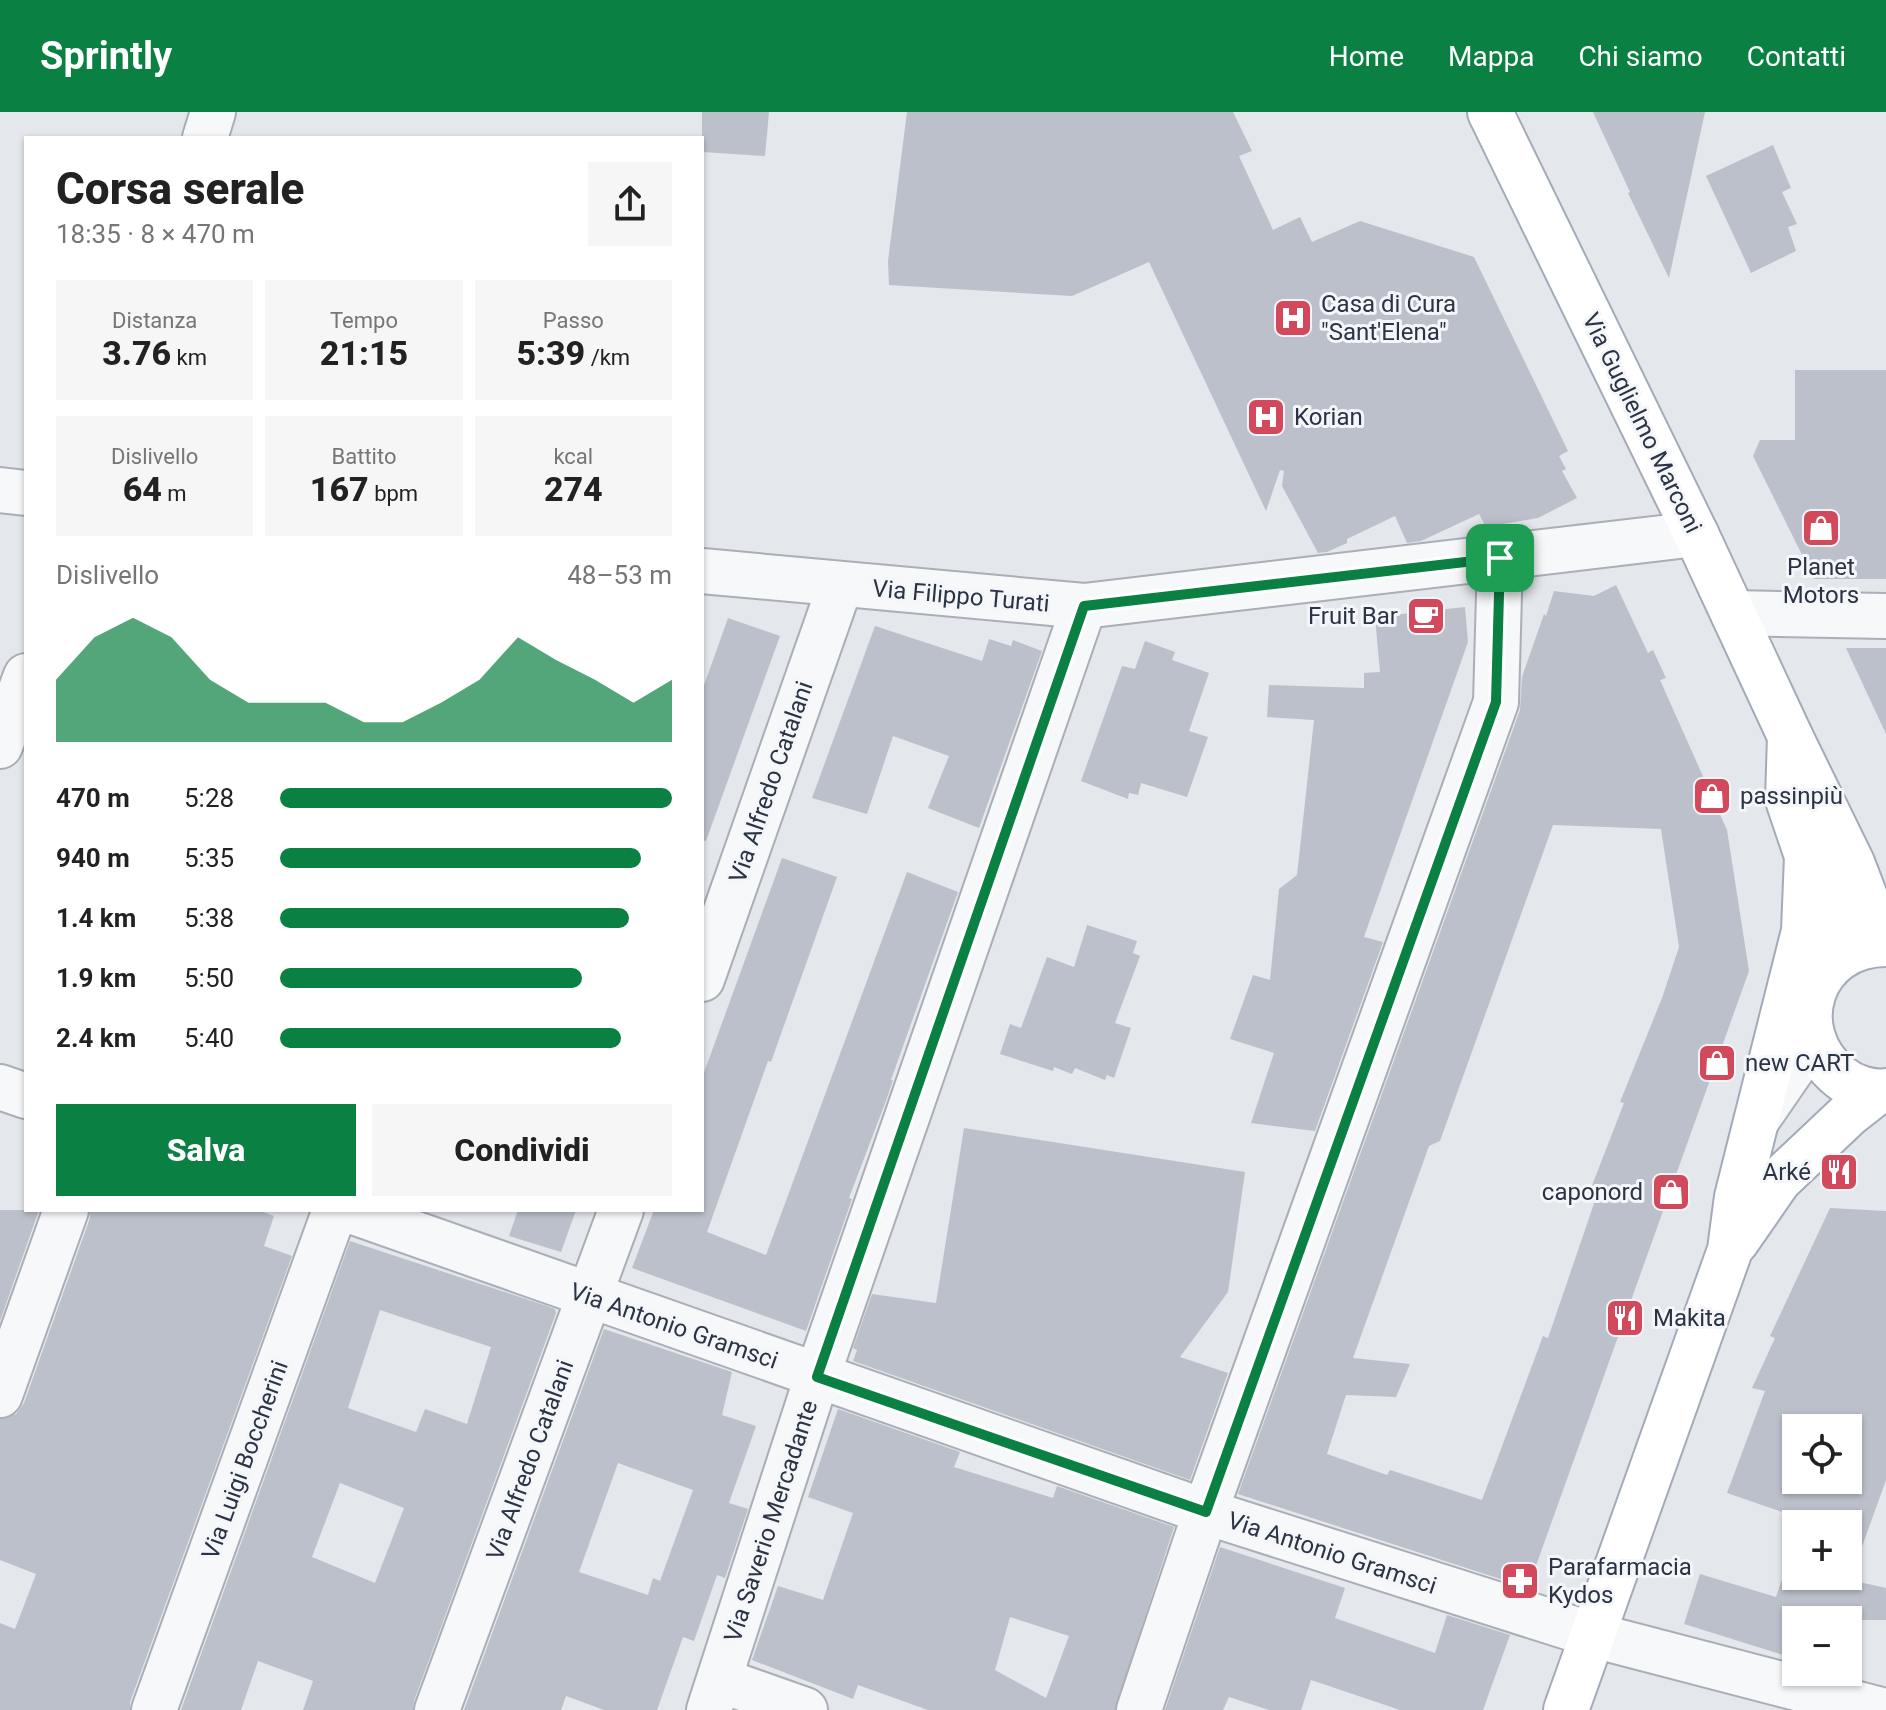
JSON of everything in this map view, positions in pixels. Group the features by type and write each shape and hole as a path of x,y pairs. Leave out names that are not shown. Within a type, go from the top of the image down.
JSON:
{"main road":[{"name":"Via Guglielmo Marconi","path":"1490,112 1696,534 1852,863 1874,920 1886,936"},
{"name":"Via Guglielmo Marconi","path":"1790,736 1807,801 1833,868 1838,916 1836,944 1830,965 1815,988 1809,1013 1812,1040"},
{"path":"1566,1710 1730,1250 1737,1197 1804,931 1807,856 1788,800 1790,736"},
{"path":"1830,965 1859,947 1886,944"},
{"path":"1812,1040 1826,1066 1849,1084 1882,1092"},
{"path":"1730,1250 1779,1180 1849,1114 1882,1092"}],"street":[{"path":"206,136 213,112"},
{"path":"0,490 24,493"},
{"name":"Via Filippo Turati","path":"704,571 1084,606 1696,534"},
{"path":"1139,1710 1206,1512 1496,702 1500,558"},
{"name":"Via Alfredo Catalani","path":"704,973 840,586"},
{"name":"Via Saverio Mercadante","path":"715,1695 817,1377 1084,606"},
{"path":"1733,613 1886,616"},
{"path":"0,746 24,681"},
{"path":"1757,1120 1812,1040"},
{"path":"0,1087 24,1095"},
{"path":"0,1395 65,1212"},
{"name":"Via Luigi Boccherini","path":"154,1710 334,1212"},
{"name":"Via Antonio Gramsci","path":"354,1212 1206,1512 1593,1635 1881,1710"},
{"name":"Via Alfredo Catalani","path":"437,1710 620,1212"},
{"path":"715,1695 805,1710"}],"building":[{"path":"702,112 769,112 765,156 704,152"},
{"path":"907,112 1233,112 1252,151 1239,156 1273,230 1300,217 1312,242 1360,221 1474,257 1568,451 1559,456 1566,469 1562,471 1577,498 1538,518 1486,527 1479,514 1421,541 1407,543 1395,516 1347,539 1347,543 1318,553 1282,486 1284,471 1280,470 1266,511 1149,262 1072,296 889,285 888,261"},
{"path":"1593,112 1705,112 1669,278 1628,193"},
{"path":"1773,145 1791,188 1782,192 1797,224 1788,227 1796,251 1751,273 1706,176"},
{"path":"1795,370 1886,370 1886,579 1814,579 1753,456 1760,440 1795,440"},
{"path":"1616,585 1648,653 1653,650 1666,678 1660,680 1727,830 1749,971 1528,1588 1238,1494 1520,710 1522,677 1544,614 1546,616 1554,591 1594,596","holes":["1553,825 1661,829 1679,947 1591,1188 1599,1189 1548,1338 1543,1336 1482,1500 1390,1470 1387,1475 1327,1454 1346,1395 1396,1397 1410,1364 1353,1358 1429,1146 1440,1141"]},
{"path":"1465,607 1468,642 1364,937 1383,942 1315,1131 1251,1123 1274,1053 1230,1039 1253,975 1270,980 1279,889 1297,875 1314,720 1267,717 1269,685 1364,688 1364,673 1380,672 1375,617"},
{"path":"728,618 780,636 706,841 704,840 704,685"},
{"path":"875,626 982,661 989,639 1011,646 1013,640 1042,651 979,828 928,808 949,756 893,736 867,814 812,798"},
{"path":"1145,641 1175,652 1172,660 1209,673 1189,731 1208,737 1187,797 1141,783 1138,795 1129,793 1128,799 1081,781 1122,666 1135,669"},
{"path":"1846,648 1886,648 1886,734"},
{"path":"782,858 837,877 707,1232 766,1255 907,872 958,892 849,1198 852,1199 806,1331 632,1268 653,1212 704,1212 704,1072"},
{"path":"1087,925 1137,941 1133,953 1140,956 1115,1023 1131,1028 1114,1078 1107,1075 1105,1080 1075,1068 1072,1074 1054,1067 1053,1071 1000,1054 1010,1024 1021,1028 1047,957 1074,967"},
{"path":"964,1128 1245,1172 1228,1292 1180,1357 1228,1373 1190,1480 853,1361 857,1350 853,1348 872,1294 936,1303"},
{"path":"1830,1208 1886,1211 1886,1480 1862,1547 1862,1510 1782,1512 1727,1493 1765,1391 1752,1388 1775,1338 1770,1336"},
{"path":"0,1210 38,1212 0,1321"},
{"path":"90,1212 263,1212 274,1216 264,1246 292,1256 130,1702 130,1710 0,1710 0,1623 15,1629 36,1574 0,1560 0,1419 16,1414 24,1403"},
{"path":"517,1212 575,1212 561,1252 509,1236"},
{"path":"350,1241 555,1309 413,1710 303,1710 313,1681 258,1661 241,1710 181,1710","holes":["380,1310 491,1347 467,1424 425,1409 416,1432 348,1408","340,1483 404,1508 375,1583 312,1557"]},
{"path":"604,1329 732,1372 722,1415 756,1426 729,1503 748,1509 725,1578 717,1575 694,1641 683,1637 657,1710 604,1710 566,1696 561,1710 464,1710","holes":["618,1463 693,1490 660,1581 653,1578 648,1595 579,1572"]},
{"path":"838,1409 960,1452 954,1467 1053,1498 1057,1486 1174,1527 1115,1710 928,1710 858,1685 853,1699 752,1660 778,1586 823,1600 853,1513 808,1497","holes":["1010,1617 1069,1636 1046,1698 995,1670"]},
{"path":"1220,1547 1345,1588 1335,1618 1435,1653 1447,1615 1510,1635 1483,1710 1400,1710 1311,1680 1301,1710 1269,1710 1229,1697 1223,1710 1165,1710"},
{"path":"1700,1574 1776,1597 1782,1579 1782,1590 1862,1590 1862,1583 1886,1588 1886,1620 1862,1620 1862,1606 1782,1606 1782,1655 1684,1624"}],"place":[{"name":"Casa di Cura \"Sant'Elena\"","path":"1293,318"},
{"name":"Korian","path":"1266,417"},
{"name":"Planet Motors","path":"1821,528"},
{"name":"Fruit Bar","path":"1426,616"},
{"name":"passinpiù","path":"1712,796"},
{"name":"new CART","path":"1717,1063"},
{"name":"Arké","path":"1839,1172"},
{"name":"caponord","path":"1671,1192"},
{"name":"Makita","path":"1625,1318"},
{"name":"Parafarmacia Kydos","path":"1520,1581"}],"route":[{"path":"1500,558 1496,702 1206,1512 817,1377 1084,606 1500,558"}]}
